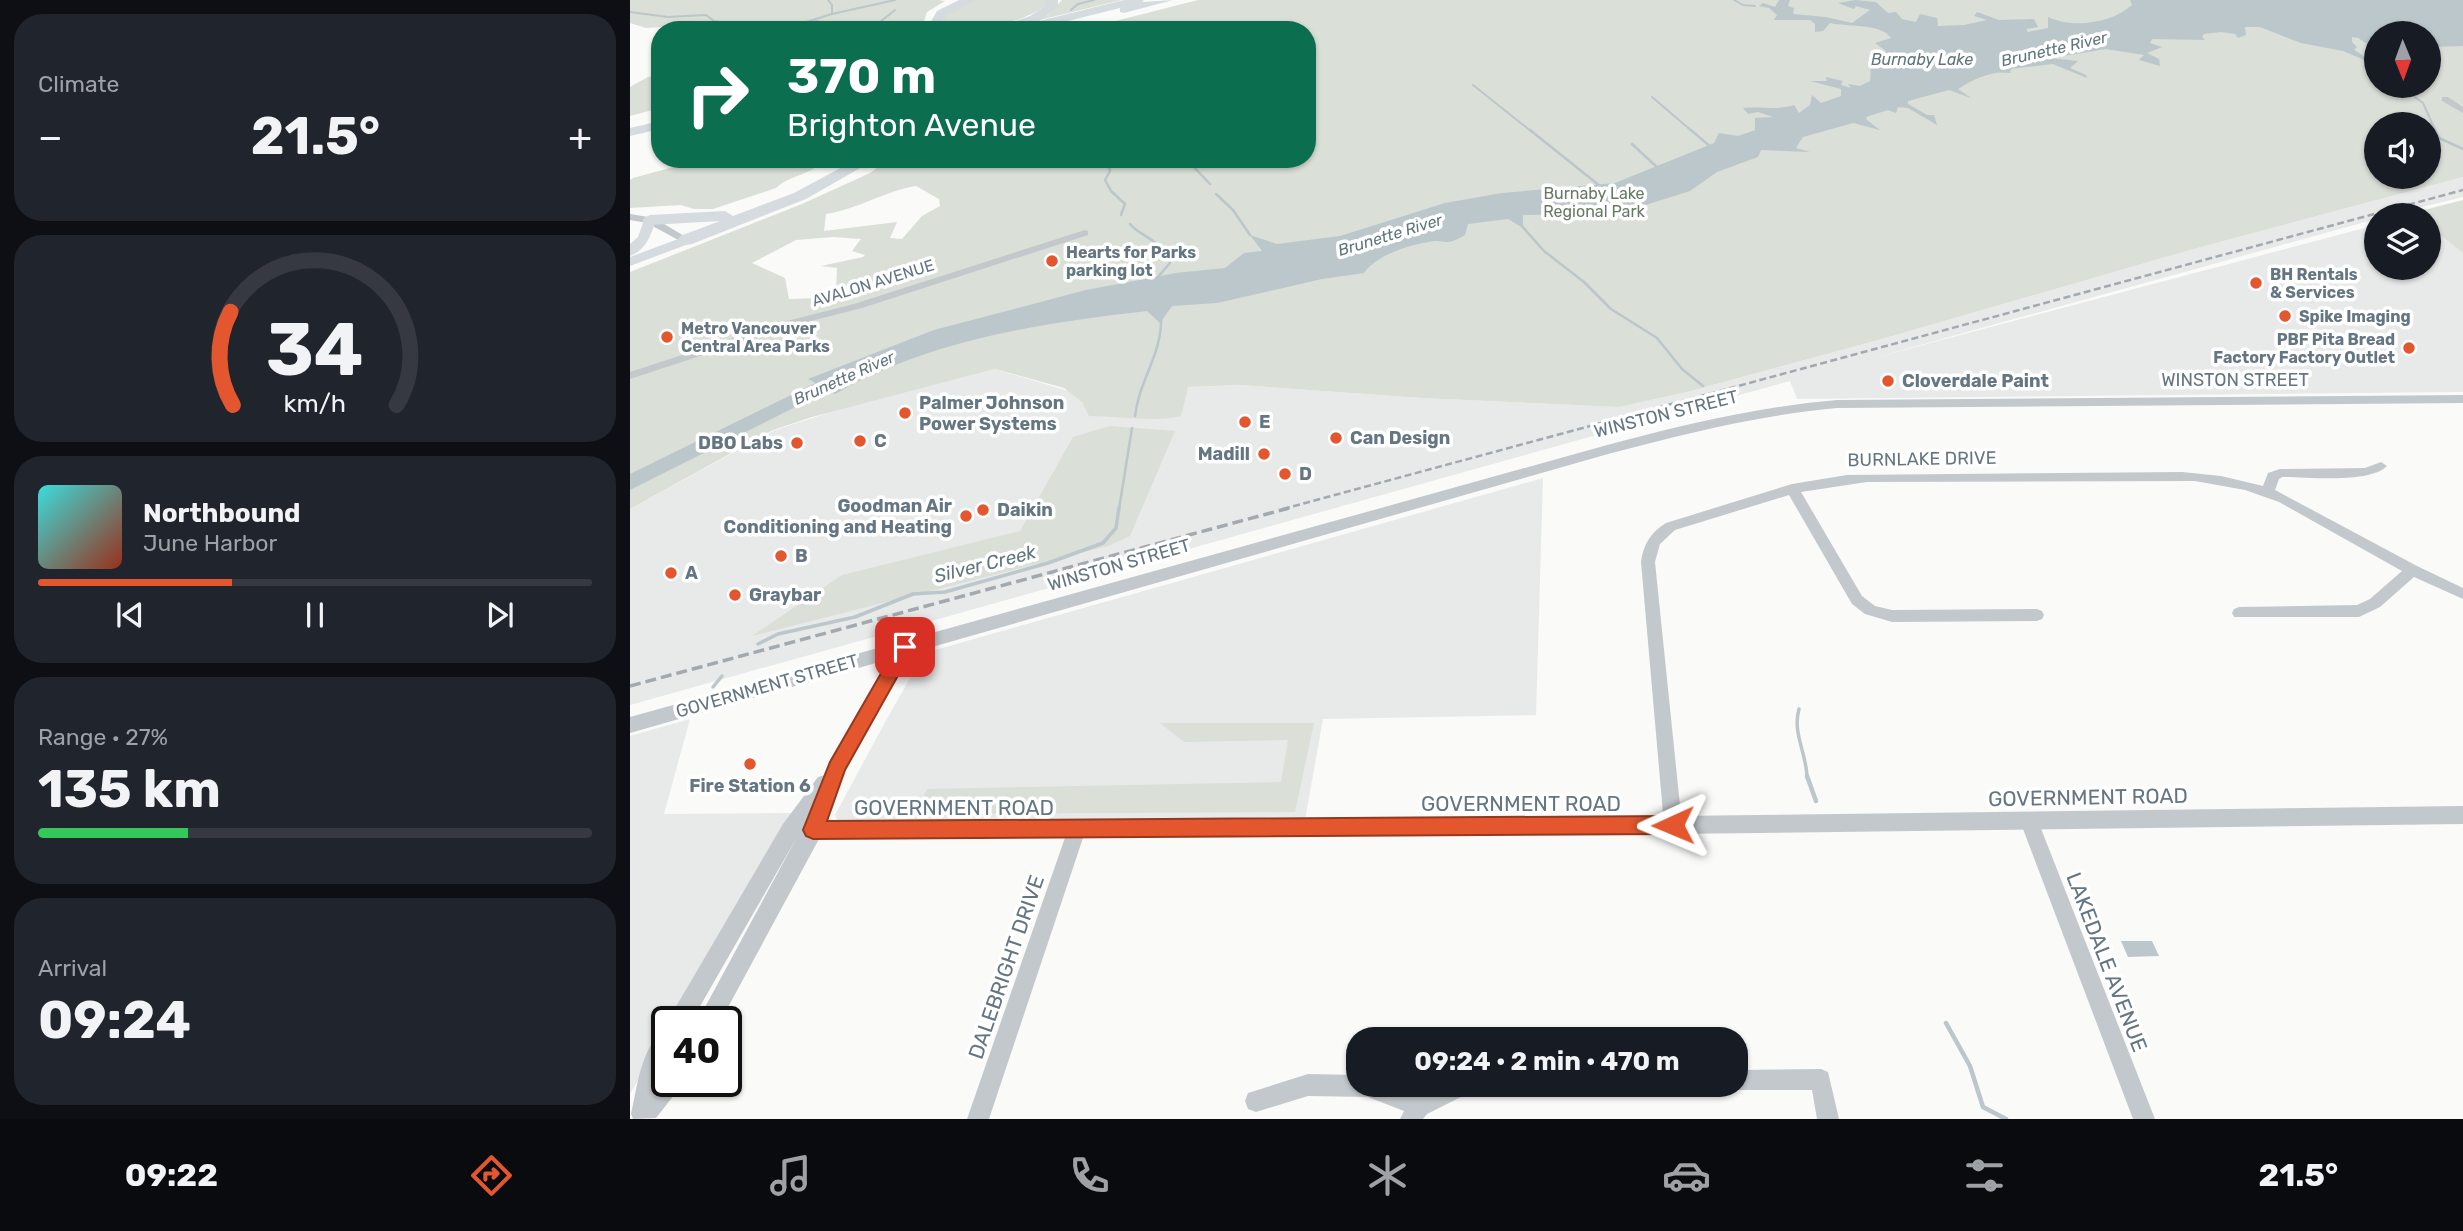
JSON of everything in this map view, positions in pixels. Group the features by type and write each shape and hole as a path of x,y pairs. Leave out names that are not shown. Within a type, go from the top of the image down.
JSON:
{"highway":[{"path":"928,21 934,12 956,0"},
{"path":"935,21 943,11 971,0"},
{"path":"1024,21 1042,15 1052,7 1052,0"},
{"path":"1053,21 1138,0"},
{"path":"1082,21 1169,0"},
{"path":"1096,21 1169,0"},
{"path":"630,124 651,119"},
{"path":"630,134 651,129"},
{"path":"682,237 729,215 795,190 839,168"},
{"path":"682,237 800,195 852,168"},
{"path":"650,220 729,215"}],"main road":[{"path":"630,256 644,238 650,220"},
{"path":"630,256 682,237"}],"street":[{"path":"2445,99 2463,111"},
{"path":"630,217 650,220 682,237"},
{"name":"AVALON AVENUE","path":"630,376 787,324 858,306 1085,233"},
{"name":"WINSTON STREET","path":"905,647 1605,450 1724,420 1783,409 1837,404 2463,399"},
{"path":"2268,492 2273,476 2280,473 2367,472 2381,466"},
{"name":"BURNLAKE DRIVE","path":"1673,825 1648,562 1650,548 1658,536 1675,524 1792,488 1867,478 2182,476 2220,479 2268,492 2412,570 2463,594"},
{"path":"1792,488 1857,600 1870,610 1892,616 2037,615"},
{"path":"2239,613 2359,611 2375,603 2412,570"},
{"path":"687,1006 790,830 837,767 905,647"},
{"name":"GOVERNMENT STREET","path":"630,725 905,647"},
{"path":"717,1006 813,830 837,767"},
{"name":"GOVERNMENT ROAD","path":"790,830 1673,825 2463,815"},
{"name":"LAKEDALE AVENUE","path":"2029,821 2144,1119"},
{"name":"DALEBRIGHT DRIVE","path":"978,1119 1077,829"},
{"path":"699,1006 779,864 788,846 790,830"},
{"path":"1748,1080 1821,1079 1828,1119"},
{"path":"642,1117 651,1082"},
{"path":"1255,1101 1308,1085 1368,1086 1415,1112 1442,1097"},
{"path":"642,1117 651,1097"},
{"path":"642,1117 658,1097"}],"shaded area":[{"path":"2463,177 2463,197 2438,203 2366,203 2418,189 2441,189 2441,183"},
{"path":"2364,203 2364,222 1870,359 2364,228 2364,280 2441,280 2441,236 2463,253 2463,392 1797,399 1790,381 630,705 630,509 775,430 834,411 995,369 1105,402 1188,387 1240,385 1422,398 1619,407 1687,392 1882,339 2190,250"},
{"path":"1543,478 1536,715 1323,719 1305,820 839,824 835,815 883,726 920,660 935,650"},
{"path":"690,719 664,814 792,813 681,1006 651,1006 651,1058 630,1094 630,736"}],"green space":[{"path":"630,0 945,1 927,12 924,21 651,21 651,28 646,28 630,23"},
{"path":"976,0 1046,0 1048,3 1034,13 1012,21 943,21 944,16"},
{"path":"1062,0 1122,0 1031,21 1048,15"},
{"name":"Burnaby Lake Regional Park","path":"1198,0 2463,0 2463,177 2441,183 2441,112 2364,112 2364,189 2418,189 2190,250 1882,339 1687,392 1619,407 1422,398 1240,385 1188,387 1181,416 1147,419 1089,416 1082,402 1064,388 995,369 812,417 773,430 630,509 630,272 802,204 877,168 1316,168 1316,21 1116,21","holes":["916,186 939,199 940,206 922,216 902,239 890,238 897,222 824,231 826,214 893,192","833,237 861,239 852,251 865,255 863,257 821,266 837,268 836,292 820,298 789,299 785,278 752,263 796,240"]},
{"path":"651,76 651,110 630,116 630,87"},
{"path":"670,168 816,168 776,188 713,209 694,209 681,205 630,208 630,180"},
{"path":"2463,200 2463,253 2441,236 2441,206"},
{"path":"1110,426 1175,431 1130,536 1108,546 752,636 842,575 1020,531 1073,437"},
{"path":"1160,723 1314,723 1295,812 915,814 927,789 1281,782 1288,740 1184,742"}],"water":[{"name":"Burnaby Lake","path":"1779,0 1790,0 1788,6 1794,8 1793,14 1852,23 1870,10 1856,6 1854,9 1838,3 1855,0 1876,2 1888,13 1896,12 1902,19 1916,22 1920,14 1937,18 1938,26 1964,25 1987,20 1974,16 1977,12 1999,20 2034,19 2038,27 2026,29 2028,32 2048,28 2048,17 2069,23 2103,20 2124,11 2132,5 2130,0 2463,0 2463,46 2441,47 2441,21 2364,21 2364,42 2352,37 2352,42 2357,47 2354,50 2364,56 2364,60 2343,51 2301,43 2260,27 2245,27 2246,35 2238,38 2235,34 2221,32 2204,34 2202,37 2205,40 2152,39 2150,43 2162,47 2147,53 2159,59 2160,66 2139,60 2144,55 2106,49 2051,58 2078,61 2070,68 2087,78 2053,64 2011,69 2010,73 1990,74 1958,89 1971,98 1949,90 1908,101 1908,104 1927,115 1934,115 1937,125 1908,108 1898,107 1896,113 1888,110 1866,117 1880,130 1853,123 1803,137 1796,148 1810,152 1761,150 1758,157 1717,172 1690,191 1636,208 1583,214 1523,215 1523,228 1508,219 1468,224 1465,235 1458,239 1428,242 1402,249 1376,261 1364,273 1322,279 1217,303 1172,306 1160,323 1147,311 1067,321 986,337 908,360 835,394 808,379 934,330 1086,290 1176,273 1225,268 1244,253 1262,251 1250,235 1277,244 1340,236 1445,203 1502,193 1615,183 1714,143 1719,133 1738,136 1755,130 1755,118 1773,117 1758,112 1748,114 1743,108 1781,108 1794,105 1799,113 1810,105 1812,95 1821,103 1841,96 1841,89 1810,81 1827,81 1826,77 1843,81 1841,85 1851,88 1848,84 1860,86 1870,81 1871,67 1883,64 1886,51 1875,43 1891,38 1886,33 1872,28 1830,23 1823,31 1815,32 1815,24 1810,20 1774,20 1777,15 1769,8 1759,6 1763,3 1775,7"},
{"path":"2121,941 2152,941 2159,956 2128,957"}],"waterway":[{"path":"828,0 832,5 832,14"},
{"path":"832,14 895,0"},
{"path":"1071,10 1078,4 1094,0"},
{"path":"1734,0 1743,5 1755,6"},
{"path":"881,21 895,10"},
{"path":"630,12 668,17 706,15 714,21"},
{"path":"809,21 832,14"},
{"path":"1473,85 1532,132"},
{"path":"1652,97 1693,132"},
{"path":"2416,98 2423,103 2427,112"},
{"path":"1530,130 1600,186"},
{"path":"1691,130 1712,148"},
{"path":"2441,139 2463,149"},
{"path":"1632,144 1659,169"},
{"path":"1109,168 1105,180 1111,191 1125,204 1121,215"},
{"path":"1195,168 1210,184"},
{"path":"1216,194 1233,210 1250,235"},
{"path":"1130,224 1159,246 1159,251 1168,253 1170,263 1157,278"},
{"path":"1520,224 1544,251 1584,282 1611,309 1657,338 1682,369 1703,386"},
{"name":"Silver Creek","path":"1135,416 1141,390 1155,354 1161,316"},
{"name":"Brunette River","path":"630,483 848,373"},
{"name":"Silver Creek","path":"1119,509 1132,428"},
{"name":"Silver Creek","path":"758,644 778,634 855,617 913,594 945,592 1048,563 1103,543 1116,528 1119,508"},
{"name":"Silver Creek","path":"713,687 722,676"},
{"path":"1799,709 1797,727 1807,778"},
{"path":"1807,776 1816,801"},
{"path":"1946,1023 1970,1066 1983,1107 2006,1119"}],"railway":[{"path":"1283,509 2463,190"},
{"path":"630,686 1289,508"}],"place":[{"name":"Hearts for Parks parking lot","path":"1052,261"},
{"name":"BH Rentals & Services","path":"2256,283"},
{"name":"Spike Imaging","path":"2285,316"},
{"name":"Metro Vancouver Central Area Parks","path":"667,337"},
{"name":"PBF Pita Bread Factory Factory Outlet","path":"2409,348"},
{"name":"Cloverdale Paint","path":"1888,381"},
{"name":"Palmer Johnson Power Systems","path":"905,413"},
{"name":"E","path":"1245,422"},
{"name":"Can Design","path":"1336,438"},
{"name":"C","path":"860,441"},
{"name":"DBO Labs","path":"797,443"},
{"name":"Madill","path":"1264,454"},
{"name":"D","path":"1285,474"},
{"name":"Daikin","path":"983,510"},
{"name":"Goodman Air Conditioning and Heating","path":"966,516"},
{"name":"B","path":"781,556"},
{"name":"A","path":"671,573"},
{"name":"Graybar","path":"735,595"},
{"name":"Fire Station 6","path":"750,764"}],"route":[{"path":"905,647 837,767 813,830 1673,825"}]}
